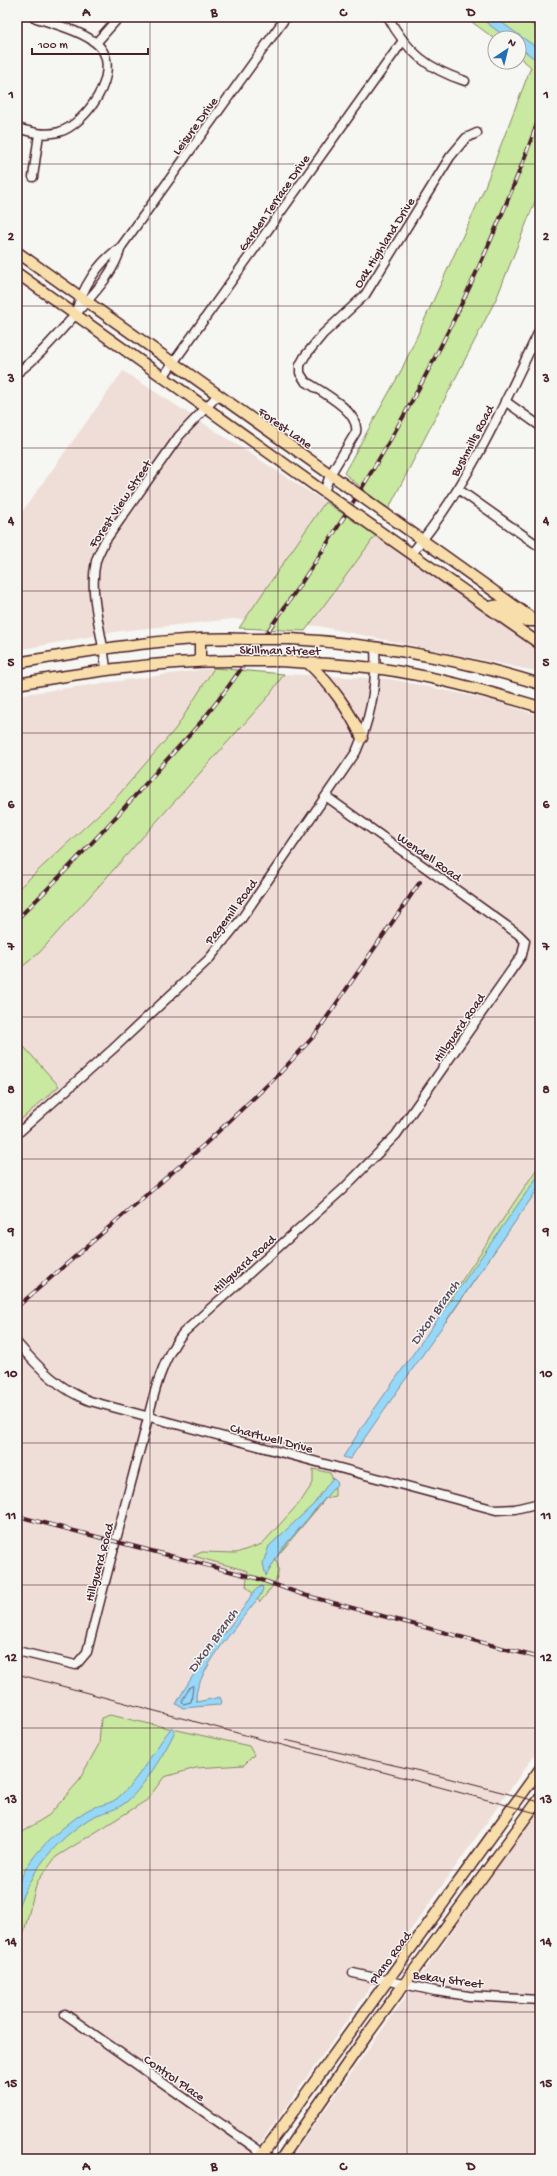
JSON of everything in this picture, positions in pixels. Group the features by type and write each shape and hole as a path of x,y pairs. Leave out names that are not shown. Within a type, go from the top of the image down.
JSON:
{"main road":[{"name":"Forest Lane","path":"17,252 538,623"},
{"path":"17,273 411,554 540,644"},
{"path":"489,608 494,605 500,605 520,620 538,623"},
{"path":"200,639 200,661"},
{"name":"Skillman Street","path":"17,663 104,648 150,642 200,639 291,639 375,648 445,659 540,684"},
{"name":"Skillman Street","path":"17,684 106,669 200,661 278,661 376,668 481,690 540,707"},
{"path":"308,663 324,679 356,725 362,738"},
{"name":"Plano Road","path":"265,2157 388,1981 540,1769"},
{"path":"281,2159 404,1984 540,1798"}],"street":[{"path":"17,128 39,134 60,132 70,127 92,105 104,85 108,69 105,54 96,43 85,36 33,17"},
{"path":"96,43 119,17"},
{"name":"Leisure Drive","path":"17,373 43,351 75,315 107,258 121,247 286,17"},
{"path":"388,17 402,42 430,65 448,76 465,81"},
{"name":"Garden Terrace Drive","path":"163,377 402,42"},
{"name":"Oak Highland Drive","path":"327,494 330,475 356,432 357,426 349,412 304,380 300,373 300,365 316,342 365,295 450,157 466,138 478,133"},
{"path":"33,177 39,134"},
{"name":"Bushmills Road","path":"411,554 458,489 505,401 540,329"},
{"name":"Forest View Street","path":"106,669 104,648 95,599 94,579 98,556 105,541 179,436 218,395"},
{"path":"505,401 540,426"},
{"path":"458,489 540,548"},
{"name":"Pagemill Road","path":"17,1134 114,1049 209,958 242,918 356,752 362,738 370,710 376,668 375,648"},
{"name":"Wendell Road","path":"326,797 518,934"},
{"name":"Hillguard Road","path":"17,1651 76,1665 87,1652 149,1417 165,1360 172,1346 183,1333 343,1189 396,1134 522,955 525,941 518,934"},
{"name":"Chartwell Drive","path":"17,1343 46,1374 65,1389 90,1401 496,1510 515,1509 540,1503"},
{"name":"Bekay Street","path":"353,1973 469,1996 540,2000"},
{"name":"Control Place","path":"65,2014 265,2157"}],"shaded area":[{"path":"123,371 376,535 540,651 540,672 318,626 233,619 120,631 17,650 17,519"},
{"path":"214,668 176,728 115,799 17,890 17,695"},
{"path":"284,674 390,679 496,701 540,716 540,1747 249,2159 17,2159 17,971 39,953 268,697"},
{"path":"540,1808 540,2159 290,2159"}],"green space":[{"path":"465,17 519,17 540,29 540,189 497,297 388,510 344,473 401,371 482,194 531,67 527,64 527,30 487,30 487,33"},
{"path":"325,502 376,535 305,631 239,628"},
{"path":"214,668 284,674 268,697 39,953 17,971 17,890 115,799 176,728"},
{"path":"17,1039 59,1086 17,1123"},
{"path":"540,1164 540,1185 446,1322 438,1316"},
{"path":"313,1469 330,1473 335,1484 335,1496 326,1498 275,1559 278,1565 277,1577 272,1587 260,1602 246,1586 248,1571 193,1556 202,1552 236,1553 262,1544 301,1501 313,1483"},
{"path":"110,1715 249,1746 254,1755 244,1765 196,1768 164,1777 147,1800 56,1857 37,1882 17,1959 17,1835 49,1815 78,1782 99,1744 101,1718"}],"water":[{"path":"479,17 494,17 512,30 496,30"},
{"path":"527,41 540,50 539,62 527,53"},
{"path":"540,1173 540,1186 350,1459 343,1457 368,1418"},
{"path":"334,1479 338,1483 281,1550 266,1576 263,1563 269,1546 313,1505 331,1480"},
{"path":"262,1586 263,1589 260,1596 220,1648 201,1679 197,1692 197,1702 220,1697 222,1702 219,1705 183,1708 176,1704 200,1666 244,1607 253,1592"},
{"path":"172,1727 175,1731 171,1739 153,1770 139,1789 121,1806 89,1819 65,1837 45,1858 37,1870 22,1896 17,1910 16,1895 18,1886 22,1875 37,1854 55,1834 86,1811 117,1799 142,1770"}],"tram line":[{"path":"17,1674 540,1814"},
{"path":"285,1740 424,1772 540,1802"}],"railway":[{"path":"17,919 123,809 203,720 245,664 319,556 393,435 458,311 488,247 540,116"},
{"path":"17,1307 205,1144 278,1075 314,1036 420,882"},
{"path":"17,1516 256,1578 304,1595 540,1658"}],"water label":[{"name":"Dixon Branch","path":"434,1312"},
{"name":"Dixon Branch","path":"212,1640"}]}
